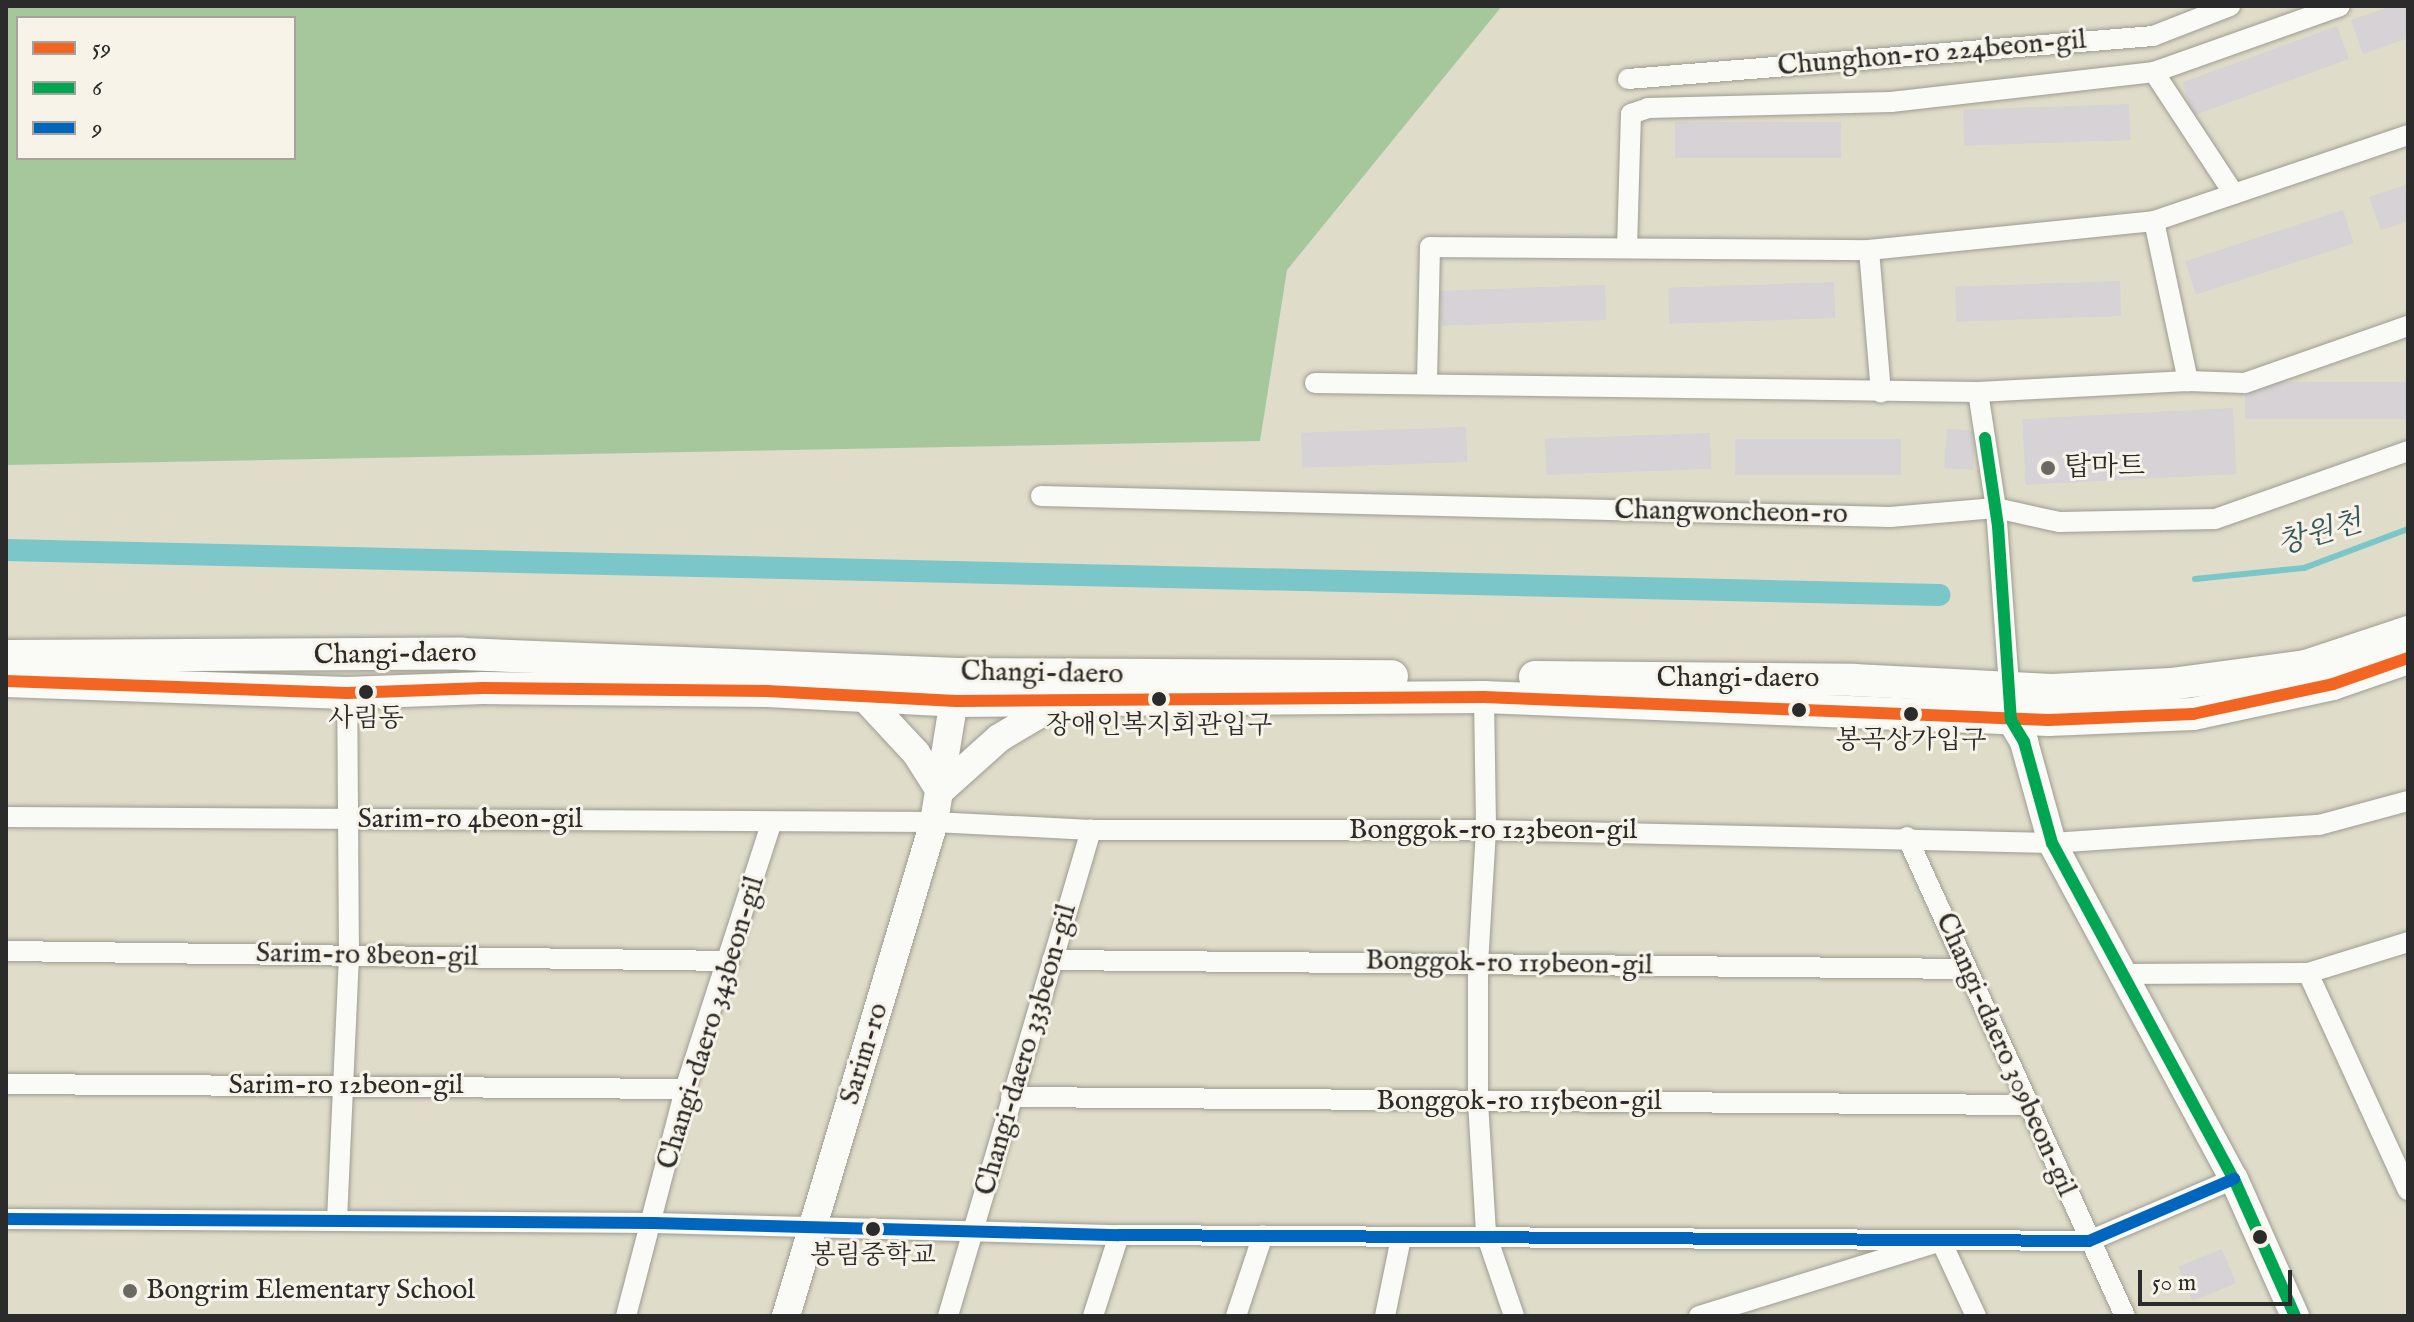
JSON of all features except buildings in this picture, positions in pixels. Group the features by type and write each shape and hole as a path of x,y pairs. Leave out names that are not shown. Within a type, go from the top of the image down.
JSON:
{"main road":[{"name":"Changi-daero","path":"6,681 347,693 483,688 863,696 957,687 1854,680 2010,705 2306,666 2408,632"},
{"name":"Changi-daero","path":"6,656 462,654 957,687 1063,700 1484,697 2010,705 2193,714 2333,684 2408,658"}],"street":[{"name":"Chunghon-ro 224beon-gil","path":"1628,79 2153,36 2230,6"},
{"path":"1627,248 1631,114 1648,108 1891,102 2154,72 2340,6"},
{"path":"2154,72 2234,194"},
{"path":"1427,381 1430,247 1869,250 2154,221 2408,135"},
{"path":"2154,221 2188,381"},
{"path":"1869,250 1881,392"},
{"path":"1315,383 1427,381 1978,392 2188,381 2245,383 2408,326"},
{"path":"1978,392 1997,517 2010,705 2024,742 2052,843 2234,1179 2295,1316"},
{"name":"Changwoncheon-ro","path":"1041,496 1997,517 2059,522 2215,519 2408,451"},
{"name":"Sarim-ro","path":"786,1316 934,822 957,687"},
{"path":"337,1220 339,1086 349,956 347,693"},
{"path":"863,696 916,753 940,791 999,738 1063,700"},
{"path":"1484,697 1486,830 1478,964 1478,1102 1486,1234 1514,1316"},
{"name":"Bonggok-ro 123beon-gil","path":"934,822 1091,830 1486,830 1907,837 2052,843 2319,825 2408,801"},
{"name":"Sarim-ro 4beon-gil","path":"6,817 934,822"},
{"name":"Changi-daero 343beon-gil","path":"626,1316 654,1223 685,1089 772,822"},
{"name":"Changi-daero 333beon-gil","path":"948,1316 1091,830"},
{"name":"Changi-daero 309beon-gil","path":"1907,837 2125,1316"},
{"path":"2123,974 2308,973 2408,942"},
{"name":"Sarim-ro 8beon-gil","path":"6,951 729,961"},
{"name":"Bonggok-ro 119beon-gil","path":"1052,960 1966,969"},
{"path":"2308,973 2408,1190"},
{"name":"Sarim-ro 12beon-gil","path":"6,1084 685,1089"},
{"name":"Bonggok-ro 115beon-gil","path":"1011,1097 2027,1105"},
{"path":"6,1219 654,1223 812,1231 1401,1238 1486,1234 2089,1241 2234,1179"},
{"path":"1093,1316 1119,1235"},
{"path":"1236,1316 1263,1235"},
{"path":"1385,1316 1401,1238"},
{"path":"1699,1316 1941,1241"},
{"path":"1941,1241 1976,1316"}],"green space":[{"path":"6,6 1502,6 1287,270 1260,441 6,465"}],"waterway":[{"name":"창원천","path":"2195,579 2304,568 2408,529"},
{"path":"6,550 1939,595"}],"transit line":[{"name":"6","path":"1985,438 1998,526 2011,720 2024,742 2052,843 2234,1179 2295,1316"},
{"name":"59","path":"6,681 347,693 483,688 767,691 956,701 1484,697 2049,720 2193,714 2333,684 2408,658"},
{"name":"9","path":"6,1219 654,1223 1119,1235 2089,1241 2234,1179"}],"place":[{"name":"탑마트","path":"2048,468"},
{"name":"사림동","path":"366,692"},
{"name":"장애인복지회관입구","path":"1159,699"},
{"name":"봉곡상가입구","path":"1911,714"},
{"name":"봉림중학교","path":"873,1229"},
{"name":"Bongrim Elementary School","path":"130,1291"}]}
